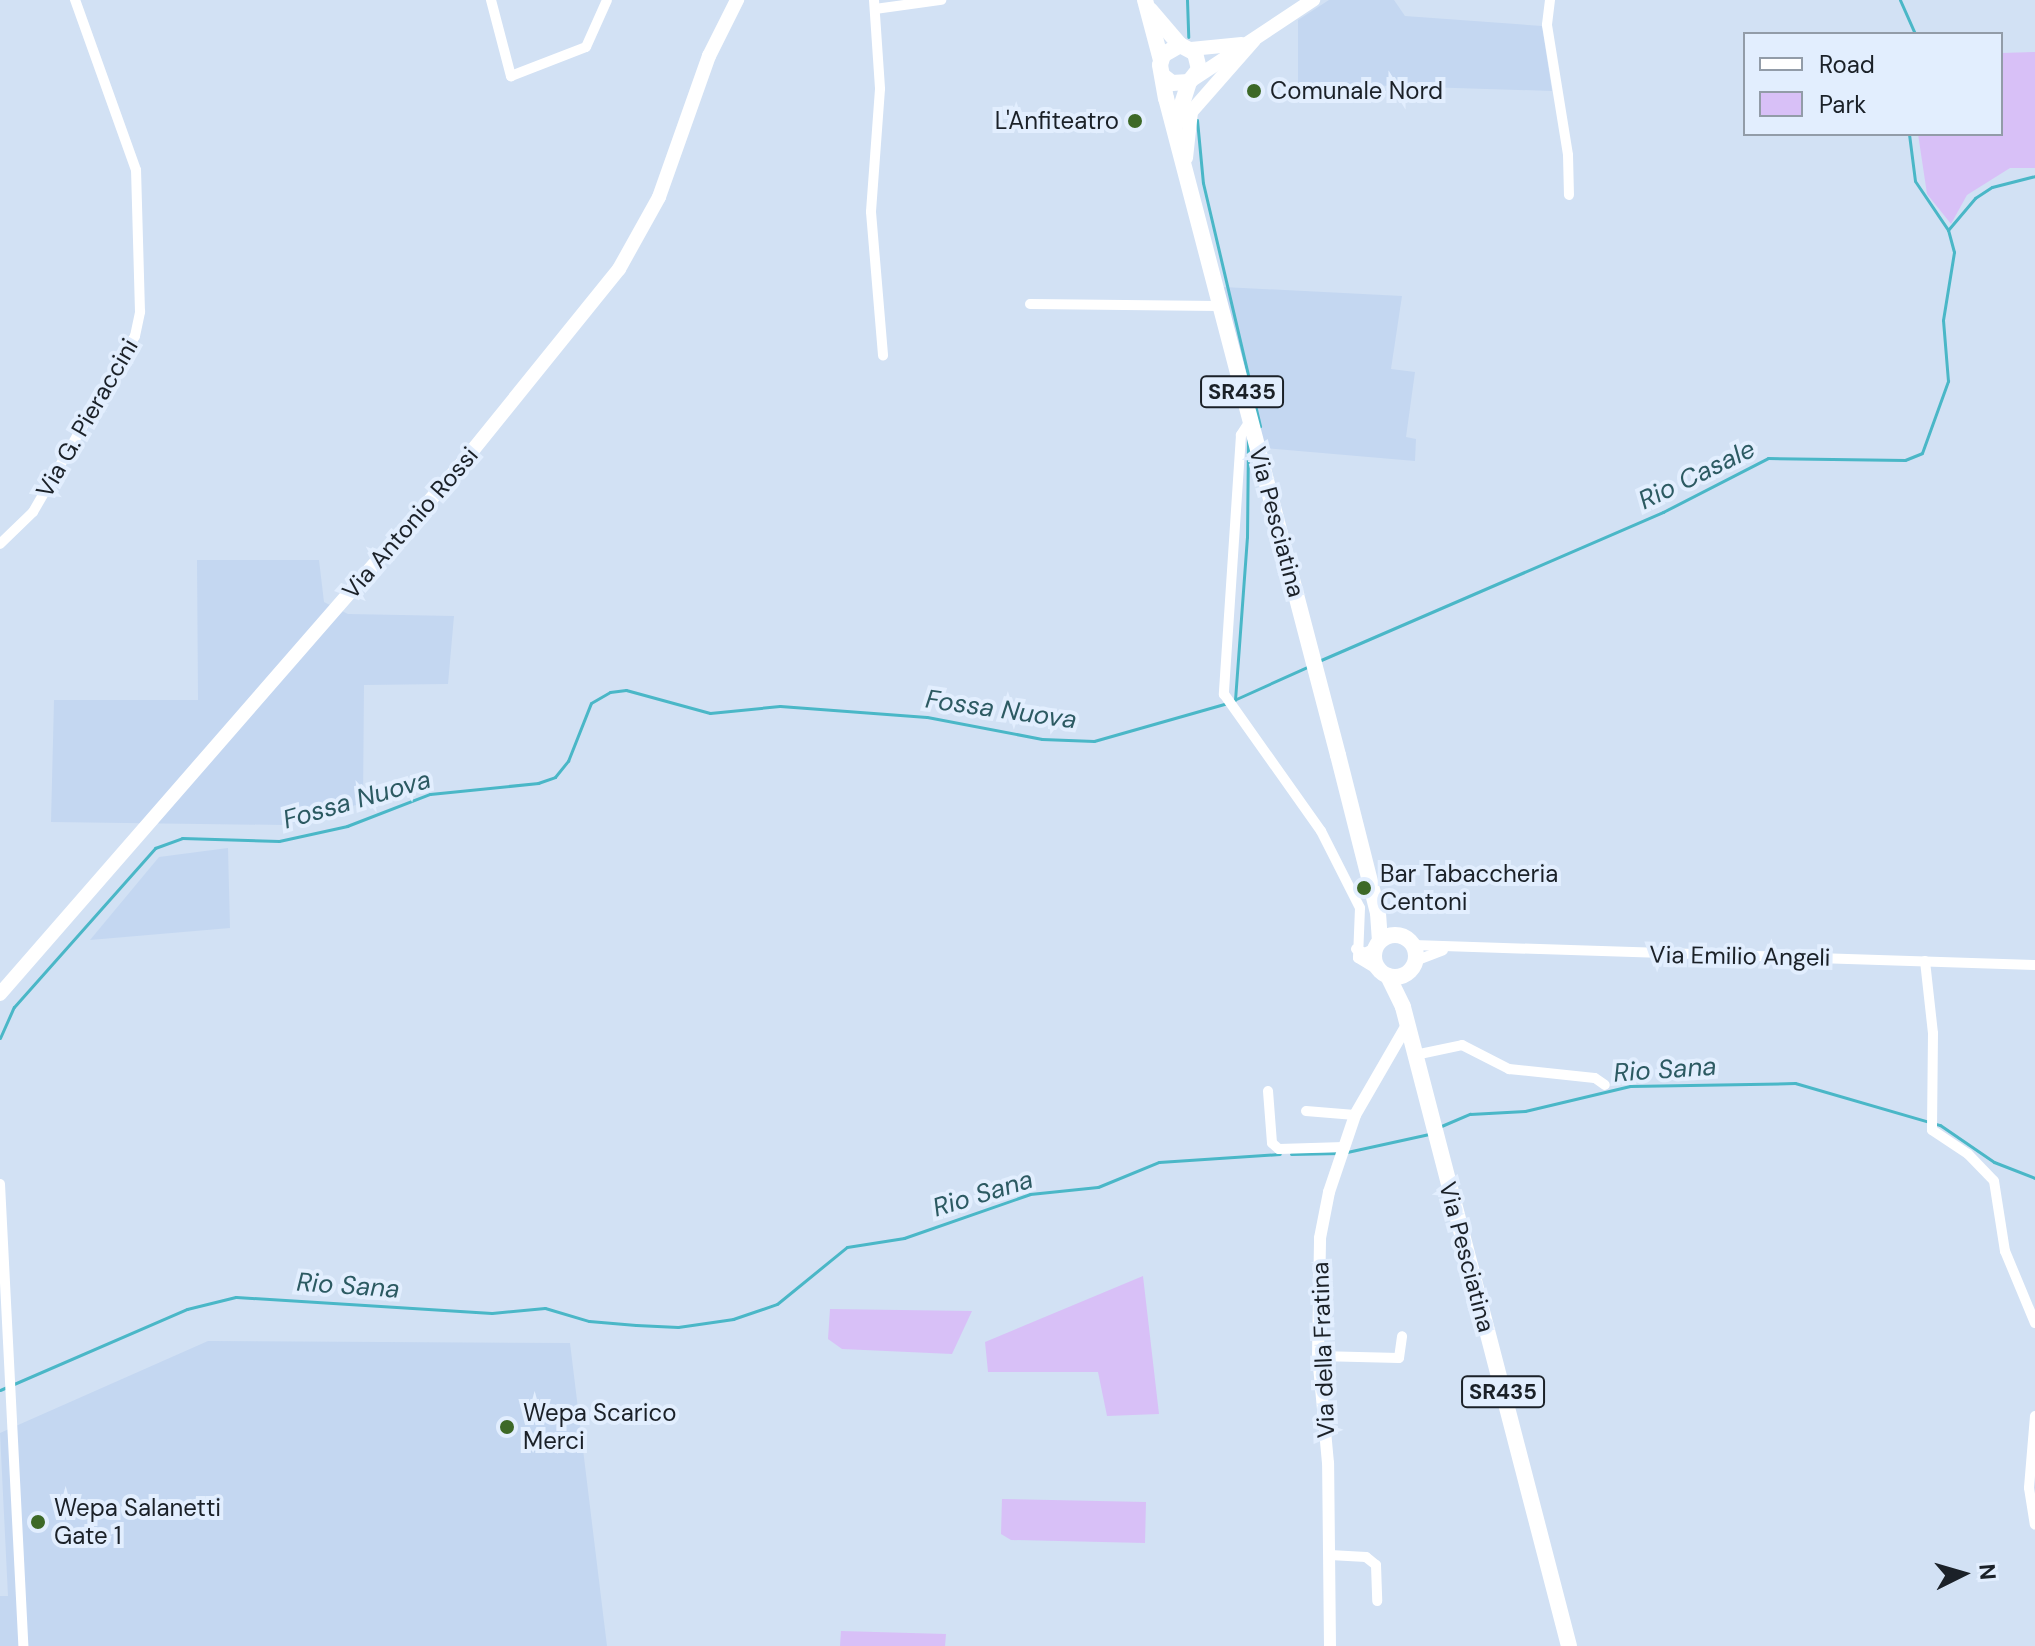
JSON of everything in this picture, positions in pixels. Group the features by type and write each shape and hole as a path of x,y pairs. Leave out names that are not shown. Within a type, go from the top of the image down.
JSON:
{"main road":[{"name":"Via Antonio Rossi","path":"0,994 460,466 619,269 659,197 709,56 737,0"},
{"path":"1254,40 1170,48 1162,68 1178,84 1189,82 1254,40 1313,0"},
{"name":"Via Pesciatina","path":"1145,1 1186,47 1199,69 1189,82 1175,131"},
{"name":"Via Pesciatina","path":"1145,1 1188,185 1378,913 1384,973 1403,1007 1569,1646"},
{"path":"1188,185 1186,123 1254,40"},
{"name":"Via Pesciatina","path":"1383,941 1412,960 1403,1007"},
{"path":"1384,973 1412,960"}],"street":[{"name":"Via G. Pieraccini","path":"0,544 33,512 135,336 140,312 136,170 75,0"},
{"path":"491,0 511,76 586,47 607,0"},
{"path":"883,356 871,212 880,89 875,5 941,0"},
{"path":"1550,0 1547,25 1568,155 1569,195"},
{"path":"1030,304 1219,306"},
{"path":"1250,421 1241,435 1224,694 1229,706 1321,831 1360,908 1356,949 1362,965 1384,973"},
{"path":"1356,949 1365,953 1383,941"},
{"name":"Via Emilio Angeli","path":"1412,960 1444,950 2035,965"},
{"path":"1925,961 1933,1033 1932,1124 1994,1181 2005,1251 2035,1323"},
{"name":"Via della Fratina","path":"1330,1646 1330,1555 1318,1356 1320,1238 1341,1152 1355,1115 1407,1025"},
{"path":"1415,1055 1462,1045 1509,1069 1595,1078 1605,1085"},
{"path":"1268,1091 1272,1143 1279,1149 1341,1152"},
{"path":"1306,1111 1355,1115"},
{"path":"0,1184 12,1370 23,1646"},
{"path":"1318,1356 1399,1358 1402,1336"},
{"path":"2035,1416 2029,1488 2035,1525"},
{"path":"1330,1555 1366,1557 1376,1565 1377,1601"}],"shaded area":[{"path":"1329,0 1394,0 1405,16 1542,26 1552,91 1298,83 1298,20"},
{"path":"1223,287 1402,296 1391,369 1415,372 1406,437 1416,439 1415,461 1264,448"},
{"path":"197,560 319,560 324,602 348,614 454,616 448,684 364,685 363,803 285,825 51,822 54,700 198,700"},
{"path":"228,848 230,928 90,940 159,857"},
{"path":"208,1341 570,1343 607,1646 0,1646 0,1596 8,1596 0,1433"}],"green space":[{"path":"2035,52 2035,168 2010,168 1967,195 1951,224 1927,194 1918,136 2003,136 2003,53"},
{"path":"1143,1276 1159,1414 1107,1416 1098,1372 988,1372 985,1342"},
{"path":"830,1309 972,1311 952,1354 842,1349 828,1339"},
{"path":"1002,1499 1146,1502 1145,1543 1011,1540 1001,1534"},
{"path":"841,1631 946,1634 945,1646 840,1646"}],"waterway":[{"path":"1187,0 1188,37"},
{"path":"1900,0 1914,32"},
{"path":"1197,120 1203,183 1260,426"},
{"path":"1909,136 1915,181 1948,230"},
{"name":"Rio Casale","path":"1321,660 1663,512 1768,458 1905,460 1922,453 1948,381 1943,320 1954,252 1948,230 1975,198 1992,187 2035,176"},
{"path":"1235,700 1247,537 1248,439"},
{"name":"Rio Casale","path":"1234,700 1307,667"},
{"name":"Fossa Nuova","path":"0,1038 14,1007 155,848 182,838 279,841 347,826 430,794 538,783 555,777 568,761 591,703 610,692 626,690 710,713 780,706 927,717 1042,739 1094,741 1227,703"},
{"name":"Rio Sana","path":"1439,1127 1470,1114 1525,1111 1630,1086 1795,1083 1940,1125 1994,1162 2035,1178"},
{"name":"Rio Sana","path":"1347,1152 1429,1134"},
{"name":"Rio Sana","path":"1291,1154 1340,1153"},
{"name":"Rio Sana","path":"0,1390 187,1309 236,1297 492,1313 545,1308 589,1321 678,1327 733,1319 777,1304 847,1247 904,1238 1030,1194 1098,1187 1159,1162 1280,1154"}],"place":[{"name":"Comunale Nord","path":"1254,91"},
{"name":"L'Anfiteatro","path":"1135,121"},
{"name":"Bar Tabaccheria Centoni","path":"1364,888"},
{"name":"Wepa Scarico Merci","path":"507,1427"},
{"name":"Wepa Salanetti Gate 1","path":"38,1522"}]}
